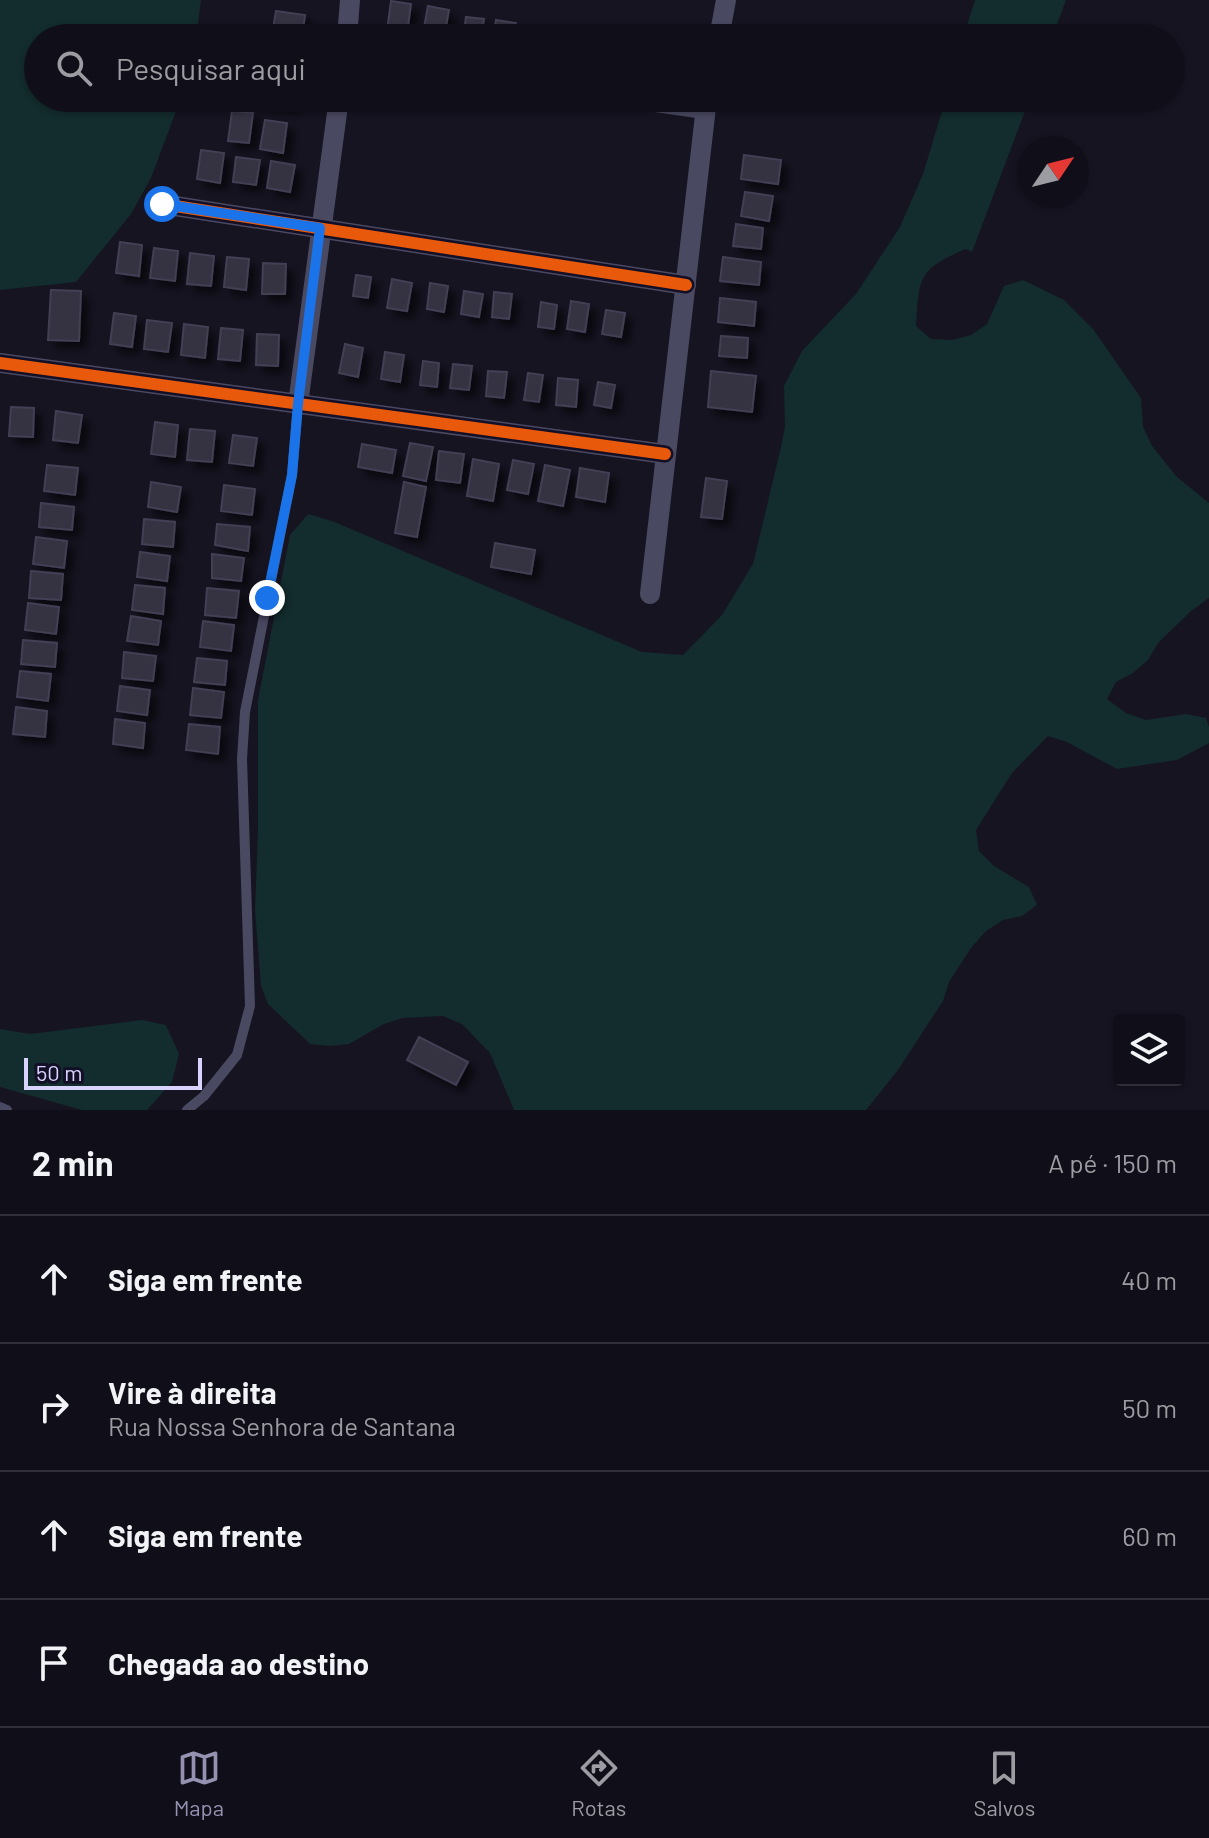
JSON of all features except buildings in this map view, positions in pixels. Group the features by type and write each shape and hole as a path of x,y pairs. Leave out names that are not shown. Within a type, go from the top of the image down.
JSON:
{"street":[{"path":"348,24 350,0"},
{"path":"722,24 726,0"},
{"path":"298,404 337,112"},
{"path":"650,594 705,112"},
{"path":"162,204 686,285"},
{"path":"0,363 665,454"}],"lane":[{"path":"187,1110 204,1096 237,1055 250,1006 242,759 245,712 292,475 298,404"},
{"path":"0,1107 7,1110"}],"green space":[{"path":"0,0 201,0 198,24 24,24 24,112 176,112 151,178 131,214 76,282 0,290"},
{"path":"975,0 1066,0 1057,24 967,24"},
{"path":"942,112 1025,112 972,252 966,249 930,269 920,285 916,326 931,339 952,340 971,335 987,324 1004,286 1023,280 1064,300 1093,329 1141,398 1143,427 1152,446 1177,477 1209,503 1209,598 1158,643 1148,660 1116,682 1107,699 1126,713 1146,720 1186,714 1206,718 1209,743 1177,760 1117,769 1067,742 1048,736 1012,773 976,830 979,851 994,866 1029,887 1037,905 1022,916 1003,920 986,931 971,948 949,982 943,1001 898,1070 866,1110 514,1110 490,1053 462,1024 443,1016 403,1018 384,1024 349,1044 310,1044 268,1004 261,986 255,910 258,700 290,535 308,514 332,521 642,652 683,655 722,615 753,564 785,427 784,386 802,351 856,294 900,227 923,174"},
{"path":"142,1020 166,1025 179,1054 172,1082 147,1110 82,1110 0,1087 0,1029 30,1034"}],"cycle path":[{"path":"162,204 686,285"},
{"path":"0,363 665,454"}],"route":[{"path":"162,204 320,228 292,475 267,598"}]}
